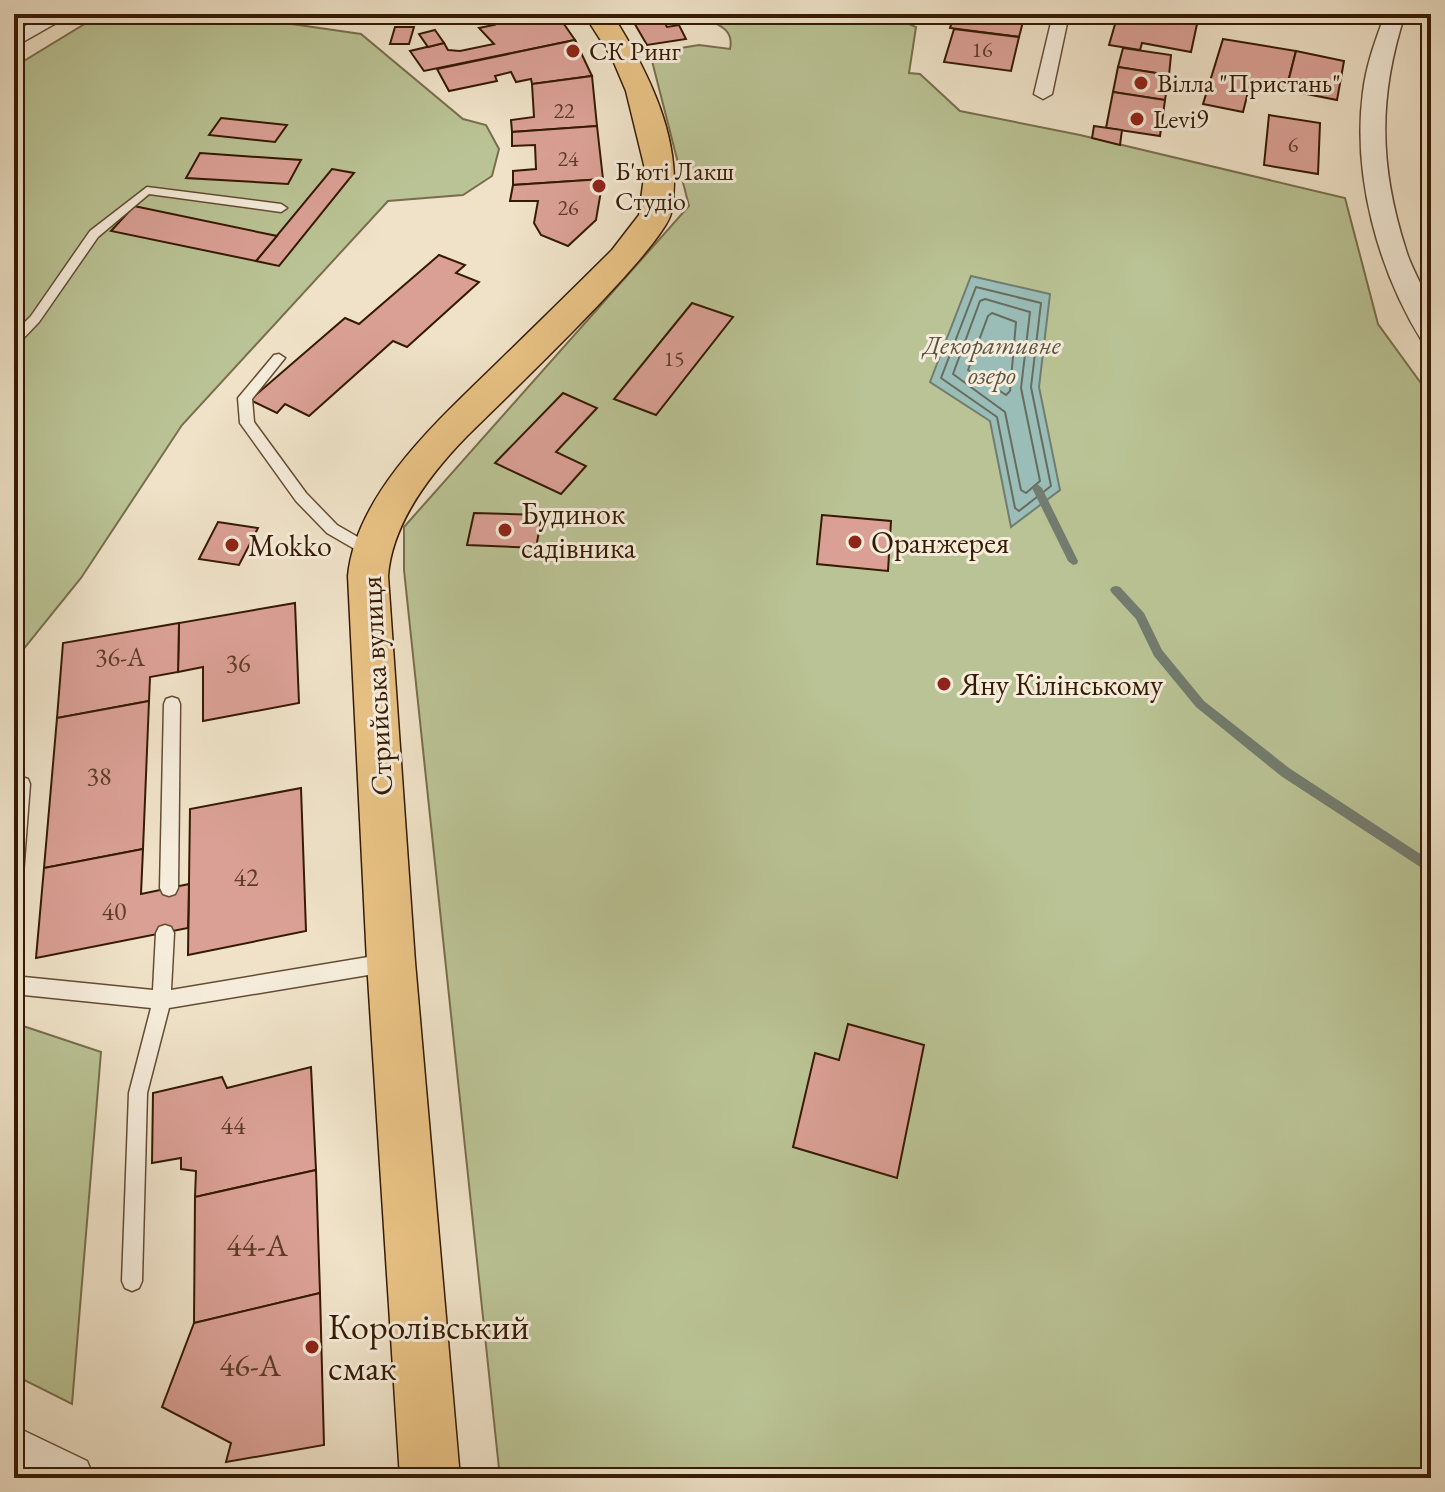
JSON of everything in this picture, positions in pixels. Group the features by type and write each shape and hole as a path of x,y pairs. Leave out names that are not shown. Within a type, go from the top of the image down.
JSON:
{"main road":[{"name":"Стрийська вулиця","path":"430,1478 391,962 370,605 370,551 398,496 433,448 624,257 655,216 660,169 640,91 626,58 598,14"}],"street":[{"path":"14,41 62,14"},
{"path":"1043,94 1061,14"},
{"path":"1395,14 1382,51 1373,103 1378,173 1392,255 1407,295 1431,335"},
{"path":"14,1449 70,1478"}],"lane":[{"path":"1172,14 1190,18"},
{"path":"14,341 35,319 94,234 147,190 281,208"},
{"path":"279,358 245,398 247,423 301,497 332,529 370,551"},
{"path":"169,888 172,704"},
{"path":"14,875 22,784"},
{"path":"132,1281 138,1093 162,1000 165,933"},
{"path":"14,985 162,1000 391,962"}],"green space":[{"path":"101,14 222,14 361,34 463,119 486,125 499,149 492,176 463,195 388,201 182,425 81,578 14,661 14,67"},
{"path":"701,14 893,14 893,17 916,27 909,73 920,74 960,111 1080,135 1345,198 1378,324 1431,397 1431,1478 500,1478 404,570 404,527 689,206 650,53 699,45 730,49 731,41 726,30"},
{"path":"14,1023 101,1052 72,1404 14,1375"}],"water":[{"name":"Декоративне озеро","path":"971,276 1050,294 1039,387 1060,490 1011,527 990,421 930,382"}],"building":[{"path":"526,14 557,14 575,40 424,71 410,51 444,43 448,50 460,51 494,44 479,28 494,25 490,21"},
{"path":"629,14 660,14 667,27 679,25 686,39 647,45"},
{"path":"966,14 1025,14 1019,37 950,28 954,16 965,18"},
{"path":"1118,14 1197,24 1191,52 1142,43 1140,50 1109,45"},
{"path":"395,27 414,27 409,44 390,44"},
{"path":"954,29 1019,37 1011,71 944,62"},
{"path":"435,30 444,43 428,47 419,34"},
{"path":"1223,39 1296,51 1286,90 1250,84 1243,112 1203,104"},
{"path":"575,40 592,76 532,84 531,79 516,82 511,72 495,76 497,81 449,91 437,69"},
{"path":"1123,48 1171,55 1169,75 1118,67"},
{"path":"1296,51 1344,61 1337,100 1286,90"},
{"name":"Вілла \"Пристань\"","path":"1118,67 1169,75 1165,100 1113,92"},
{"path":"592,76 597,126 512,132 511,120 534,117 532,84"},
{"path":"1113,92 1165,100 1160,136 1106,128"},
{"path":"1269,115 1320,123 1318,174 1264,165"},
{"path":"221,118 287,125 275,142 209,135"},
{"path":"597,126 603,179 513,185 513,171 536,169 535,145 512,146 512,132"},
{"path":"1094,126 1122,130 1120,145 1092,138"},
{"path":"200,153 301,160 288,184 186,178"},
{"path":"332,169 354,173 279,266 256,261"},
{"path":"603,179 596,220 568,246 541,235 534,223 538,201 510,201 513,185"},
{"path":"134,206 277,236 256,261 111,231"},
{"path":"439,255 465,265 456,273 479,282 407,347 393,341 309,416 285,404 277,413 250,400 345,318 359,324"},
{"path":"692,303 733,317 656,415 614,399"},
{"path":"563,393 597,408 556,452 586,466 561,494 495,463"},
{"name":"Будинок садівника","path":"474,513 542,515 536,548 467,545"},
{"name":"Оранжерея","path":"822,515 891,521 888,571 817,564"},
{"path":"218,522 258,528 239,565 199,559"},
{"path":"295,603 299,703 203,721 203,667 178,672 179,623"},
{"path":"179,623 178,672 150,677 149,701 57,718 63,643"},
{"path":"149,701 143,849 44,868 57,718"},
{"path":"301,788 306,931 188,955 190,809"},
{"path":"143,849 141,894 189,884 188,928 36,958 44,868"},
{"path":"848,1024 924,1045 897,1178 793,1147 815,1053 839,1060"},
{"path":"311,1067 316,1170 195,1197 196,1171 181,1169 181,1158 152,1163 153,1093 222,1077 227,1088"},
{"path":"316,1170 320,1293 194,1323 195,1197"},
{"path":"320,1293 324,1445 226,1462 231,1443 162,1407 194,1323"}],"waterway":[{"path":"1037,488 1073,561"},
{"path":"1116,590 1140,616 1158,653 1200,704 1285,772 1431,868"}],"place":[{"name":"СК Ринг","path":"573,51"},
{"name":"Вілла \"Пристань\"","path":"1141,83"},
{"name":"Levi9","path":"1137,119"},
{"name":"Б'юті Лакш Студіо","path":"599,186"},
{"name":"Будинок садівника","path":"505,530"},
{"name":"Оранжерея","path":"855,542"},
{"name":"Mokko","path":"232,545"},
{"name":"Яну Кілінському","path":"944,684"},
{"name":"Королівський смак","path":"312,1347"}]}
